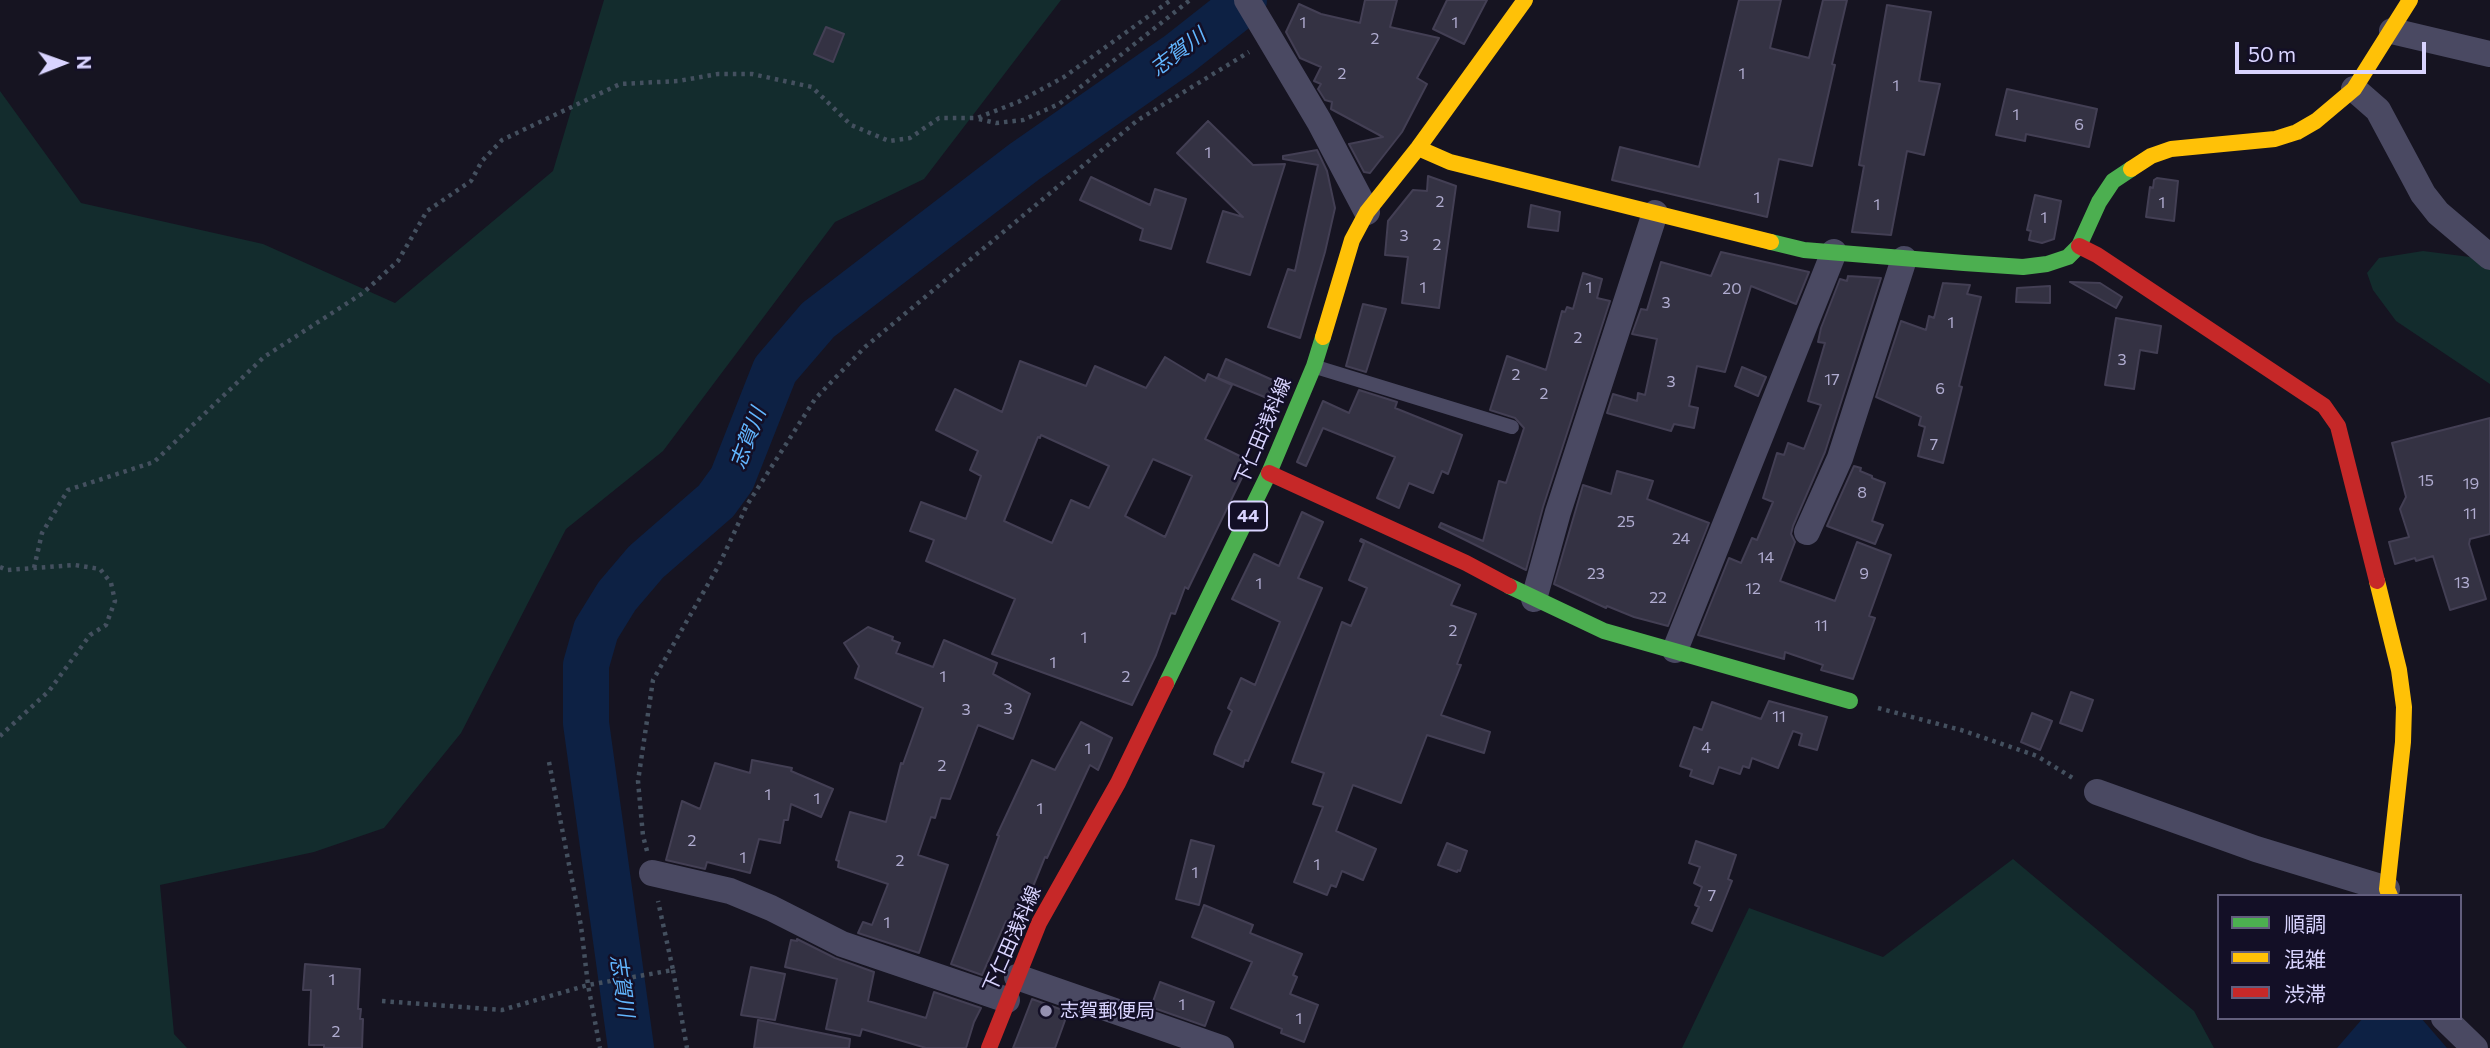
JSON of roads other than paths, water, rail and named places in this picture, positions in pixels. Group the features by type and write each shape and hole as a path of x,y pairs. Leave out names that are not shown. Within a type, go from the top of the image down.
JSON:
{"street":[{"path":"1247,0 1367,212"},
{"name":"下仁田浅科線","path":"989,1048 1046,911 1153,716 1269,473 1314,366 1352,240 1367,212 1418,148 1525,0"},
{"path":"1418,148 1450,162 1804,250 2023,267 2047,264 2068,257 2079,246 2099,202 2113,181 2131,167 2171,149 2275,139 2316,121 2354,89 2410,0"},
{"path":"2392,32 2490,54"},
{"path":"2354,89 2378,110 2423,194 2438,213 2490,257"},
{"path":"1535,599 1558,512 1655,213"},
{"path":"2079,246 2097,255 2324,406 2338,426 2399,670 2404,707 2388,892 2256,849 2097,792"},
{"path":"1675,650 1834,252"},
{"path":"1807,532 1840,458 1904,259"},
{"path":"1269,473 1466,563 1604,631 1850,701"},
{"path":"652,873 730,891 771,908 842,944 1012,988 1221,1048"},
{"path":"2446,1020 2475,1048"}],"lane":[{"path":"1314,366 1512,427"}],"water":[{"path":"2361,1020 2423,1020 2447,1048 2337,1048"}],"waterway":[{"name":"志賀川","path":"631,1048 586,723 586,665 596,630 617,596 646,562 716,501 732,479 775,370 818,320 1024,162 1179,54 1244,0"}],"place":[{"name":"志賀郵便局","path":"1046,1011"}]}
